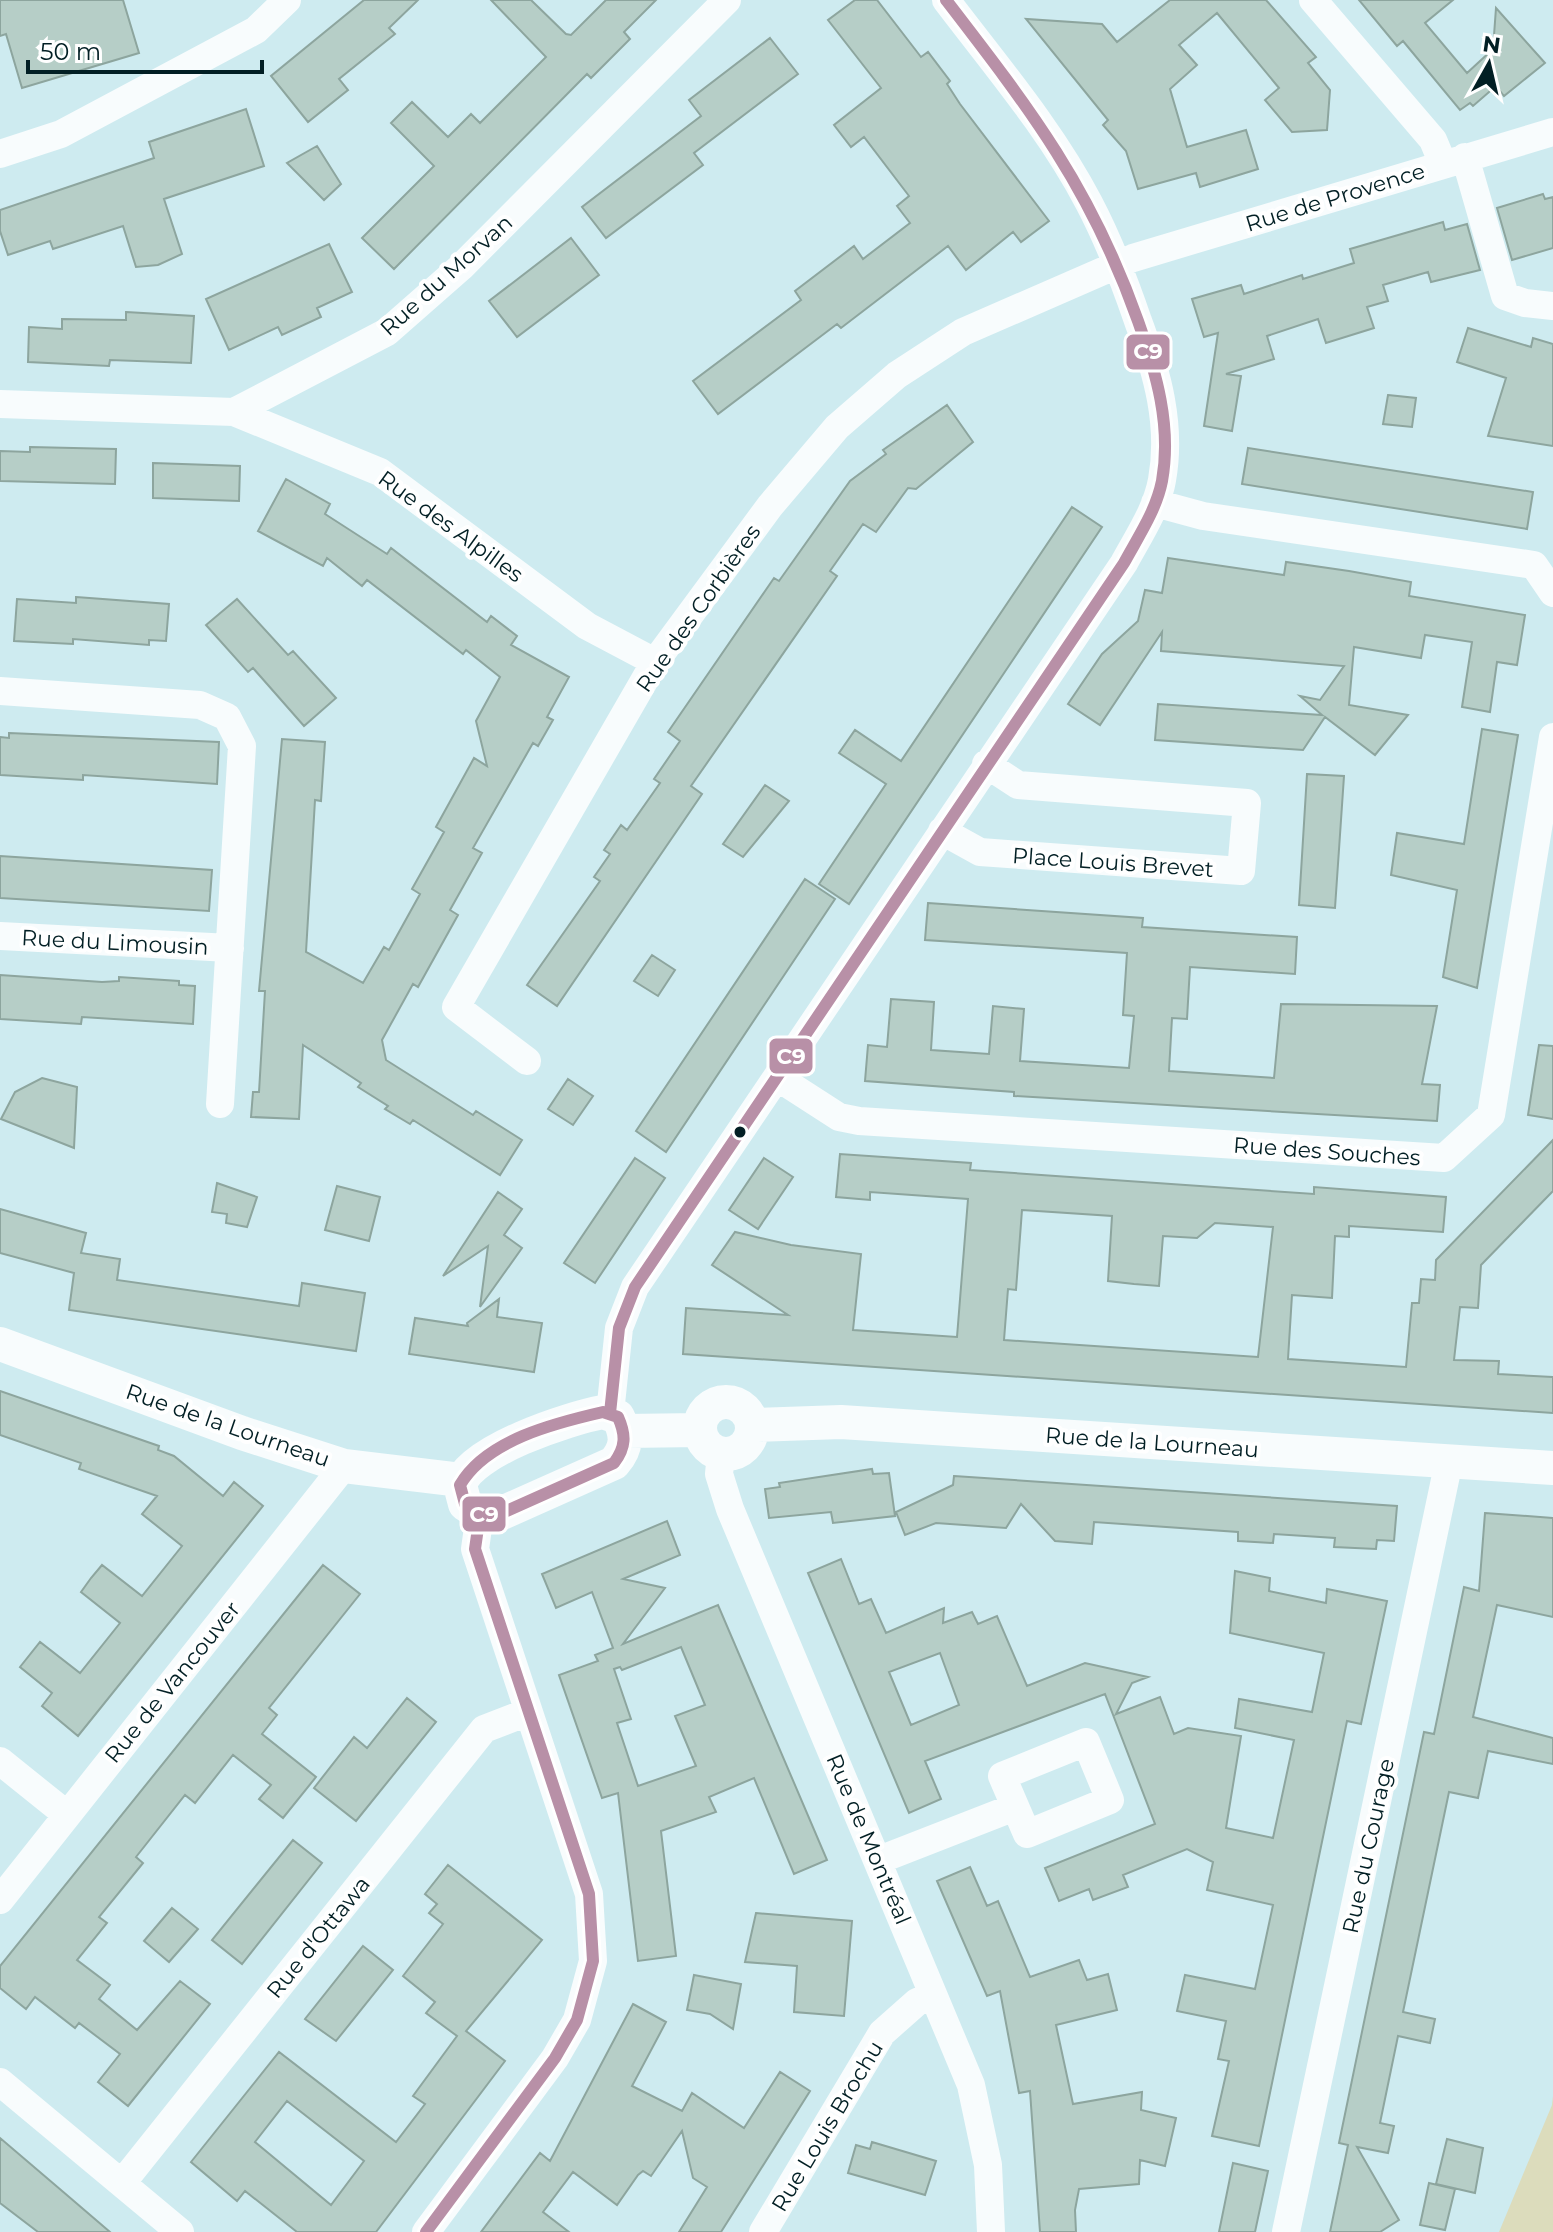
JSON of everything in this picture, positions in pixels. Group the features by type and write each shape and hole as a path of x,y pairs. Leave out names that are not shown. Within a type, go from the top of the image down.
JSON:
{"street":[{"path":"0,154 61,134 256,30 287,0"},
{"name":"Rue du Morvan","path":"0,404 234,412 387,332 461,267 727,0"},
{"path":"711,1442 710,1409 724,1403 739,1406 752,1425 750,1439 741,1449 618,1422 581,1416 509,1445 471,1466 461,1480 465,1504 480,1514 502,1513 614,1463 625,1446 618,1422 619,1328 635,1287 1124,563 1155,503 1162,481 1165,418 1146,340 1118,264 1088,201 1040,124 946,0"},
{"path":"1313,0 1454,161 1505,296 1525,303 1553,306"},
{"name":"Rue de Provence","path":"1118,264 1553,132"},
{"name":"Rue des Corbières","path":"527,1061 456,1007 655,662 770,506 837,427 885,385 963,332 1118,264"},
{"name":"Rue des Alpilles","path":"234,412 380,472 587,626 655,662"},
{"path":"1155,503 1203,516 1534,565 1553,593"},
{"name":"Rue du Limousin","path":"0,691 200,705 227,717 242,746 220,1104"},
{"name":"Rue des Souches","path":"777,1077 839,1117 859,1121 1444,1158 1491,1115 1553,737"},
{"name":"Place Louis Brevet","path":"942,831 980,852 1241,871 1247,803 1018,785 986,764"},
{"name":"Rue du Limousin","path":"0,936 230,948"},
{"name":"Rue de la Lourneau","path":"0,1344 242,1433 344,1466 461,1480"},
{"name":"Rue de la Lourneau","path":"752,1425 841,1422 1553,1468"},
{"name":"Rue de Montréal","path":"711,1442 730,1509 971,2085 988,2165 991,2232"},
{"name":"Rue du Courage","path":"1286,2232 1449,1461"},
{"name":"Rue de Vancouver","path":"0,1900 344,1466"},
{"path":"426,2232 555,2058 577,2020 593,1961 589,1894 475,1549 480,1514"},
{"name":"Rue d'Ottawa","path":"122,2183 484,1729 528,1712"},
{"path":"0,1761 66,1814"},
{"path":"879,1860 1015,1807"},
{"name":"Rue Louis Brochu","path":"763,2232 882,2033 917,2002 933,1995"},
{"path":"0,2082 180,2232"}],"green space":[{"path":"1553,2096 1553,2232 1499,2232 1552,2105"}],"building":[{"path":"0,0 123,0 139,53 22,88 6,34 0,36"},
{"path":"364,0 418,0 389,28 395,34 339,79 348,90 308,122 271,76"},
{"path":"491,0 531,0 566,34 571,35 606,0 656,0 624,32 630,39 591,78 587,74 394,269 362,238 434,166 391,123 412,102 448,137 471,114 480,123 546,57"},
{"path":"855,0 877,0 921,57 928,52 950,81 947,84 960,104 1049,221 1021,242 1013,232 966,270 948,246 841,328 837,324 718,414 693,381 801,300 795,291 854,246 863,259 910,223 897,206 909,196 864,137 851,147 834,125 881,88 828,20"},
{"path":"1170,0 1266,0 1316,57 1308,63 1330,90 1327,130 1292,132 1265,100 1279,88 1217,13 1179,45 1197,65 1170,89 1187,147 1246,130 1258,169 1200,187 1196,173 1138,189 1126,151 1103,125 1108,120 1026,19 1102,24 1117,42"},
{"path":"1359,0 1453,0 1425,23 1467,73 1493,49 1496,8 1545,63 1504,96 1496,86 1473,106 1470,103 1460,110 1403,41 1397,46"},
{"path":"770,38 798,74 694,153 703,165 606,238 582,207 701,116 689,100"},
{"path":"246,109 264,166 164,199 182,254 158,265 136,267 123,226 53,249 50,241 8,255 0,231 0,210 154,158 149,142"},
{"path":"317,146 341,184 324,200 287,163"},
{"path":"1543,194 1545,199 1553,197 1553,248 1512,260 1497,208"},
{"path":"1443,222 1445,230 1467,224 1480,270 1431,282 1428,272 1383,285 1388,301 1367,307 1374,328 1326,343 1318,319 1267,336 1274,359 1226,374 1241,376 1232,431 1204,426 1218,333 1204,337 1192,299 1241,285 1244,294 1302,275 1303,279 1354,263 1350,249"},
{"path":"571,238 599,275 517,337 489,301"},
{"path":"329,244 352,292 317,308 321,317 282,335 278,327 229,350 206,299"},
{"path":"126,312 194,316 191,363 110,360 109,366 28,362 29,327 62,329 62,319 126,320"},
{"path":"1468,328 1531,347 1533,338 1553,344 1553,446 1488,436 1506,378 1457,362"},
{"path":"1388,395 1416,398 1412,427 1383,424"},
{"path":"947,405 973,442 916,489 908,488 876,532 863,524 830,571 837,576 691,786 702,794 557,1006 527,985 600,881 594,877 610,854 604,850 621,825 627,830 660,783 654,779 680,741 668,732 774,578 779,581 850,481 886,454 883,450"},
{"path":"30,447 116,449 115,484 0,481 0,451 30,452"},
{"path":"1248,448 1533,492 1527,529 1242,484"},
{"path":"153,463 240,466 239,501 153,498"},
{"path":"286,479 330,504 325,514 387,554 391,548 487,622 491,616 517,636 511,645 569,677 547,717 553,720 538,746 533,743 473,848 482,853 450,910 458,915 418,987 413,984 382,1040 386,1060 473,1115 476,1111 522,1140 500,1175 413,1120 410,1124 385,1109 388,1106 358,1087 361,1083 303,1045 299,1119 251,1117 253,1092 259,1092 265,991 259,991 282,739 325,742 321,801 315,800 306,952 363,983 384,947 389,950 420,894 412,889 444,832 436,827 474,758 487,766 476,721 500,677 466,650 463,654 367,580 362,586 327,558 323,566 258,531"},
{"path":"1072,507 1102,527 849,904 819,884 886,784 839,753 855,730 901,761"},
{"path":"1168,558 1284,575 1286,562 1349,571 1411,582 1409,596 1525,615 1517,665 1497,662 1490,712 1462,707 1472,642 1425,635 1421,658 1354,647 1349,705 1408,715 1375,755 1325,717 1303,750 1155,740 1158,704 1322,715 1300,696 1320,700 1344,666 1161,651 1162,632 1100,725 1068,704 1102,654 1138,621 1145,590 1162,593"},
{"path":"76,597 169,604 166,641 149,640 149,645 73,639 73,644 14,641 17,599 76,603"},
{"path":"237,599 288,655 293,651 336,698 304,726 253,668 248,672 206,625"},
{"path":"1482,729 1518,735 1477,988 1443,977 1457,890 1391,875 1397,833 1464,844"},
{"path":"9,733 219,742 217,784 83,775 83,780 0,775 0,737 9,738"},
{"path":"1307,774 1344,776 1335,908 1299,905"},
{"path":"765,785 789,801 743,857 723,844"},
{"path":"0,856 212,870 209,911 0,898"},
{"path":"805,879 835,899 666,1152 636,1131"},
{"path":"928,903 1143,918 1142,927 1297,937 1295,974 1190,967 1187,1019 1172,1018 1169,1071 1274,1078 1281,1004 1437,1006 1422,1084 1440,1085 1437,1121 1014,1096 1014,1092 865,1081 868,1045 887,1047 891,999 934,1002 931,1050 989,1054 993,1006 1024,1009 1020,1061 1129,1068 1134,1016 1123,1015 1127,953 925,940"},
{"path":"652,955 675,970 658,996 634,981"},
{"path":"0,975 102,982 119,981 119,977 179,981 179,985 195,986 193,1024 82,1017 81,1024 0,1019"},
{"path":"1539,1045 1553,1046 1553,1119 1528,1115"},
{"path":"42,1078 77,1087 74,1148 1,1119 15,1092"},
{"path":"568,1079 593,1096 573,1125 548,1109"},
{"path":"1553,1140 1553,1191 1481,1265 1478,1308 1460,1307 1454,1360 1499,1361 1498,1374 1553,1377 1553,1413 683,1354 686,1308 788,1315 712,1265 735,1232 791,1245 861,1254 853,1330 957,1337 968,1199 870,1192 870,1200 836,1197 840,1154 971,1163 970,1170 1314,1194 1314,1187 1446,1197 1443,1232 1349,1226 1349,1237 1335,1236 1332,1298 1292,1295 1288,1359 1406,1367 1412,1303 1419,1303 1421,1279 1435,1280 1436,1260","holes":["1022,1210 1112,1216 1108,1281 1159,1286 1163,1236 1197,1238 1215,1223 1273,1227 1258,1357 1004,1340 1008,1289 1016,1290"]},
{"path":"635,1158 665,1178 595,1283 564,1263"},
{"path":"764,1158 793,1177 758,1229 729,1210"},
{"path":"217,1183 257,1197 247,1227 226,1223 227,1214 212,1212"},
{"path":"337,1186 380,1197 369,1241 325,1230"},
{"path":"498,1192 522,1209 504,1235 522,1248 480,1307 488,1246 443,1276"},
{"path":"0,1209 86,1233 81,1253 120,1259 117,1280 299,1306 302,1283 365,1293 356,1351 69,1310 74,1273 0,1253"},
{"path":"499,1299 497,1317 542,1323 534,1372 409,1354 415,1318 468,1326 467,1323"},
{"path":"0,1391 159,1446 158,1450 174,1456 223,1496 234,1482 263,1506 78,1736 42,1706 52,1693 20,1667 40,1642 80,1673 120,1623 81,1592 91,1578 102,1565 142,1596 182,1546 142,1514 157,1496 79,1469 81,1463 0,1435"},
{"path":"872,1469 873,1474 889,1473 895,1516 833,1523 831,1512 769,1518 765,1489 780,1487 779,1483"},
{"path":"954,1476 1397,1506 1394,1541 1377,1540 1376,1549 1334,1547 1335,1538 1274,1534 1273,1543 1238,1541 1238,1532 1094,1522 1092,1544 1055,1541 1021,1504 1006,1528 936,1523 905,1535 896,1512 953,1485"},
{"path":"1485,1513 1553,1518 1553,1617 1497,1605 1473,1717 1553,1738 1553,1764 1488,1751 1478,1798 1449,1792 1403,2012 1435,2019 1430,2043 1398,2036 1380,2123 1394,2126 1388,2153 1357,2147 1399,2220 1380,2232 1330,2232 1348,2145 1339,2143 1424,1732 1434,1734 1464,1587 1479,1591"},
{"path":"667,1521 680,1555 623,1579 665,1588 623,1644 718,1605 827,1860 794,1874 754,1778 709,1797 716,1812 661,1831 676,1956 638,1961 618,1793 602,1798 559,1675 598,1661 595,1655 613,1648 592,1592 556,1608 542,1574","holes":["681,1647 705,1705 675,1716 696,1766 638,1786 617,1723 631,1719 614,1669 620,1667 622,1670"]},
{"path":"841,1559 859,1604 871,1599 886,1633 944,1608 943,1623 972,1612 978,1624 997,1616 1027,1686 1085,1663 1148,1677 1132,1683 1116,1714 1160,1697 1174,1734 1188,1728 1241,1736 1226,1828 1273,1838 1294,1740 1235,1728 1239,1699 1312,1712 1324,1653 1230,1633 1235,1571 1270,1578 1269,1591 1326,1603 1327,1589 1387,1601 1361,1724 1347,1721 1259,2146 1212,2136 1229,2061 1218,2059 1226,2021 1177,2011 1185,1975 1255,1989 1273,1905 1207,1890 1213,1862 1187,1849 1123,1875 1128,1887 1093,1900 1089,1889 1059,1901 1045,1868 1155,1824 1105,1694 925,1761 941,1799 909,1813 808,1573","holes":["940,1653 959,1705 911,1725 889,1672"]},
{"path":"323,1565 360,1594 269,1708 277,1715 262,1734 316,1777 283,1818 259,1799 271,1785 233,1755 195,1803 185,1795 136,1857 143,1863 99,1917 107,1923 77,1960 110,1985 99,1999 137,2030 180,1981 210,2004 128,2106 98,2082 120,2054 79,2023 75,2028 35,1997 26,2009 0,1988 0,1966"},
{"path":"407,1698 436,1722 356,1821 314,1788 354,1737 367,1748"},
{"path":"293,1840 322,1863 242,1964 212,1940"},
{"path":"448,1865 542,1940 466,2031 505,2061 376,2232 297,2232 245,2191 237,2201 191,2162 279,2052 396,2142 425,2104 413,2096 457,2036 426,2013 435,2002 403,1976 443,1924 429,1913 437,1904 425,1894","holes":["287,2101 364,2161 331,2205 255,2142"]},
{"path":"970,1867 987,1906 998,1901 1030,1977 1079,1960 1087,1980 1108,1974 1117,2010 1056,2025 1073,2104 1142,2092 1141,2110 1176,2118 1165,2166 1140,2160 1139,2184 1079,2189 1075,2210 1076,2232 1040,2232 1030,2091 1019,2093 1000,1991 987,1996 937,1881"},
{"path":"172,1908 198,1929 169,1962 144,1941"},
{"path":"756,1913 852,1921 844,2016 794,2012 797,1966 745,1962"},
{"path":"363,1946 393,1970 336,2041 305,2019"},
{"path":"694,1975 741,1984 733,2029 710,2014 687,2010"},
{"path":"633,2004 666,2022 632,2086 682,2111 692,2093 744,2128 780,2072 810,2091 721,2232 679,2232 707,2187 693,2178 682,2131 651,2176 643,2171 638,2175 617,2205 573,2172 543,2212 569,2232 481,2232 540,2153 550,2161"},
{"path":"0,2138 110,2232 38,2232 0,2203"},
{"path":"1447,2139 1483,2148 1475,2193 1436,2184"},
{"path":"872,2142 936,2161 925,2195 848,2173 856,2145 870,2149"},
{"path":"1233,2163 1268,2171 1255,2232 1219,2232"},
{"path":"1429,2183 1455,2189 1445,2230 1420,2225"}],"transit line":[{"name":"C9","path":"610,1413 619,1328 635,1287 1124,563 1151,513 1162,481 1164,420 1156,380 1120,273 1079,190 1056,152 1005,77 946,0"},
{"name":"C9","path":"603,1412 618,1417 622,1430 623,1446 614,1463 502,1513 480,1514 465,1504 460,1485 487,1456 544,1428 603,1412"},
{"name":"C9","path":"426,2232 555,2058 577,2020 593,1961 589,1894 475,1549 480,1514"}]}
